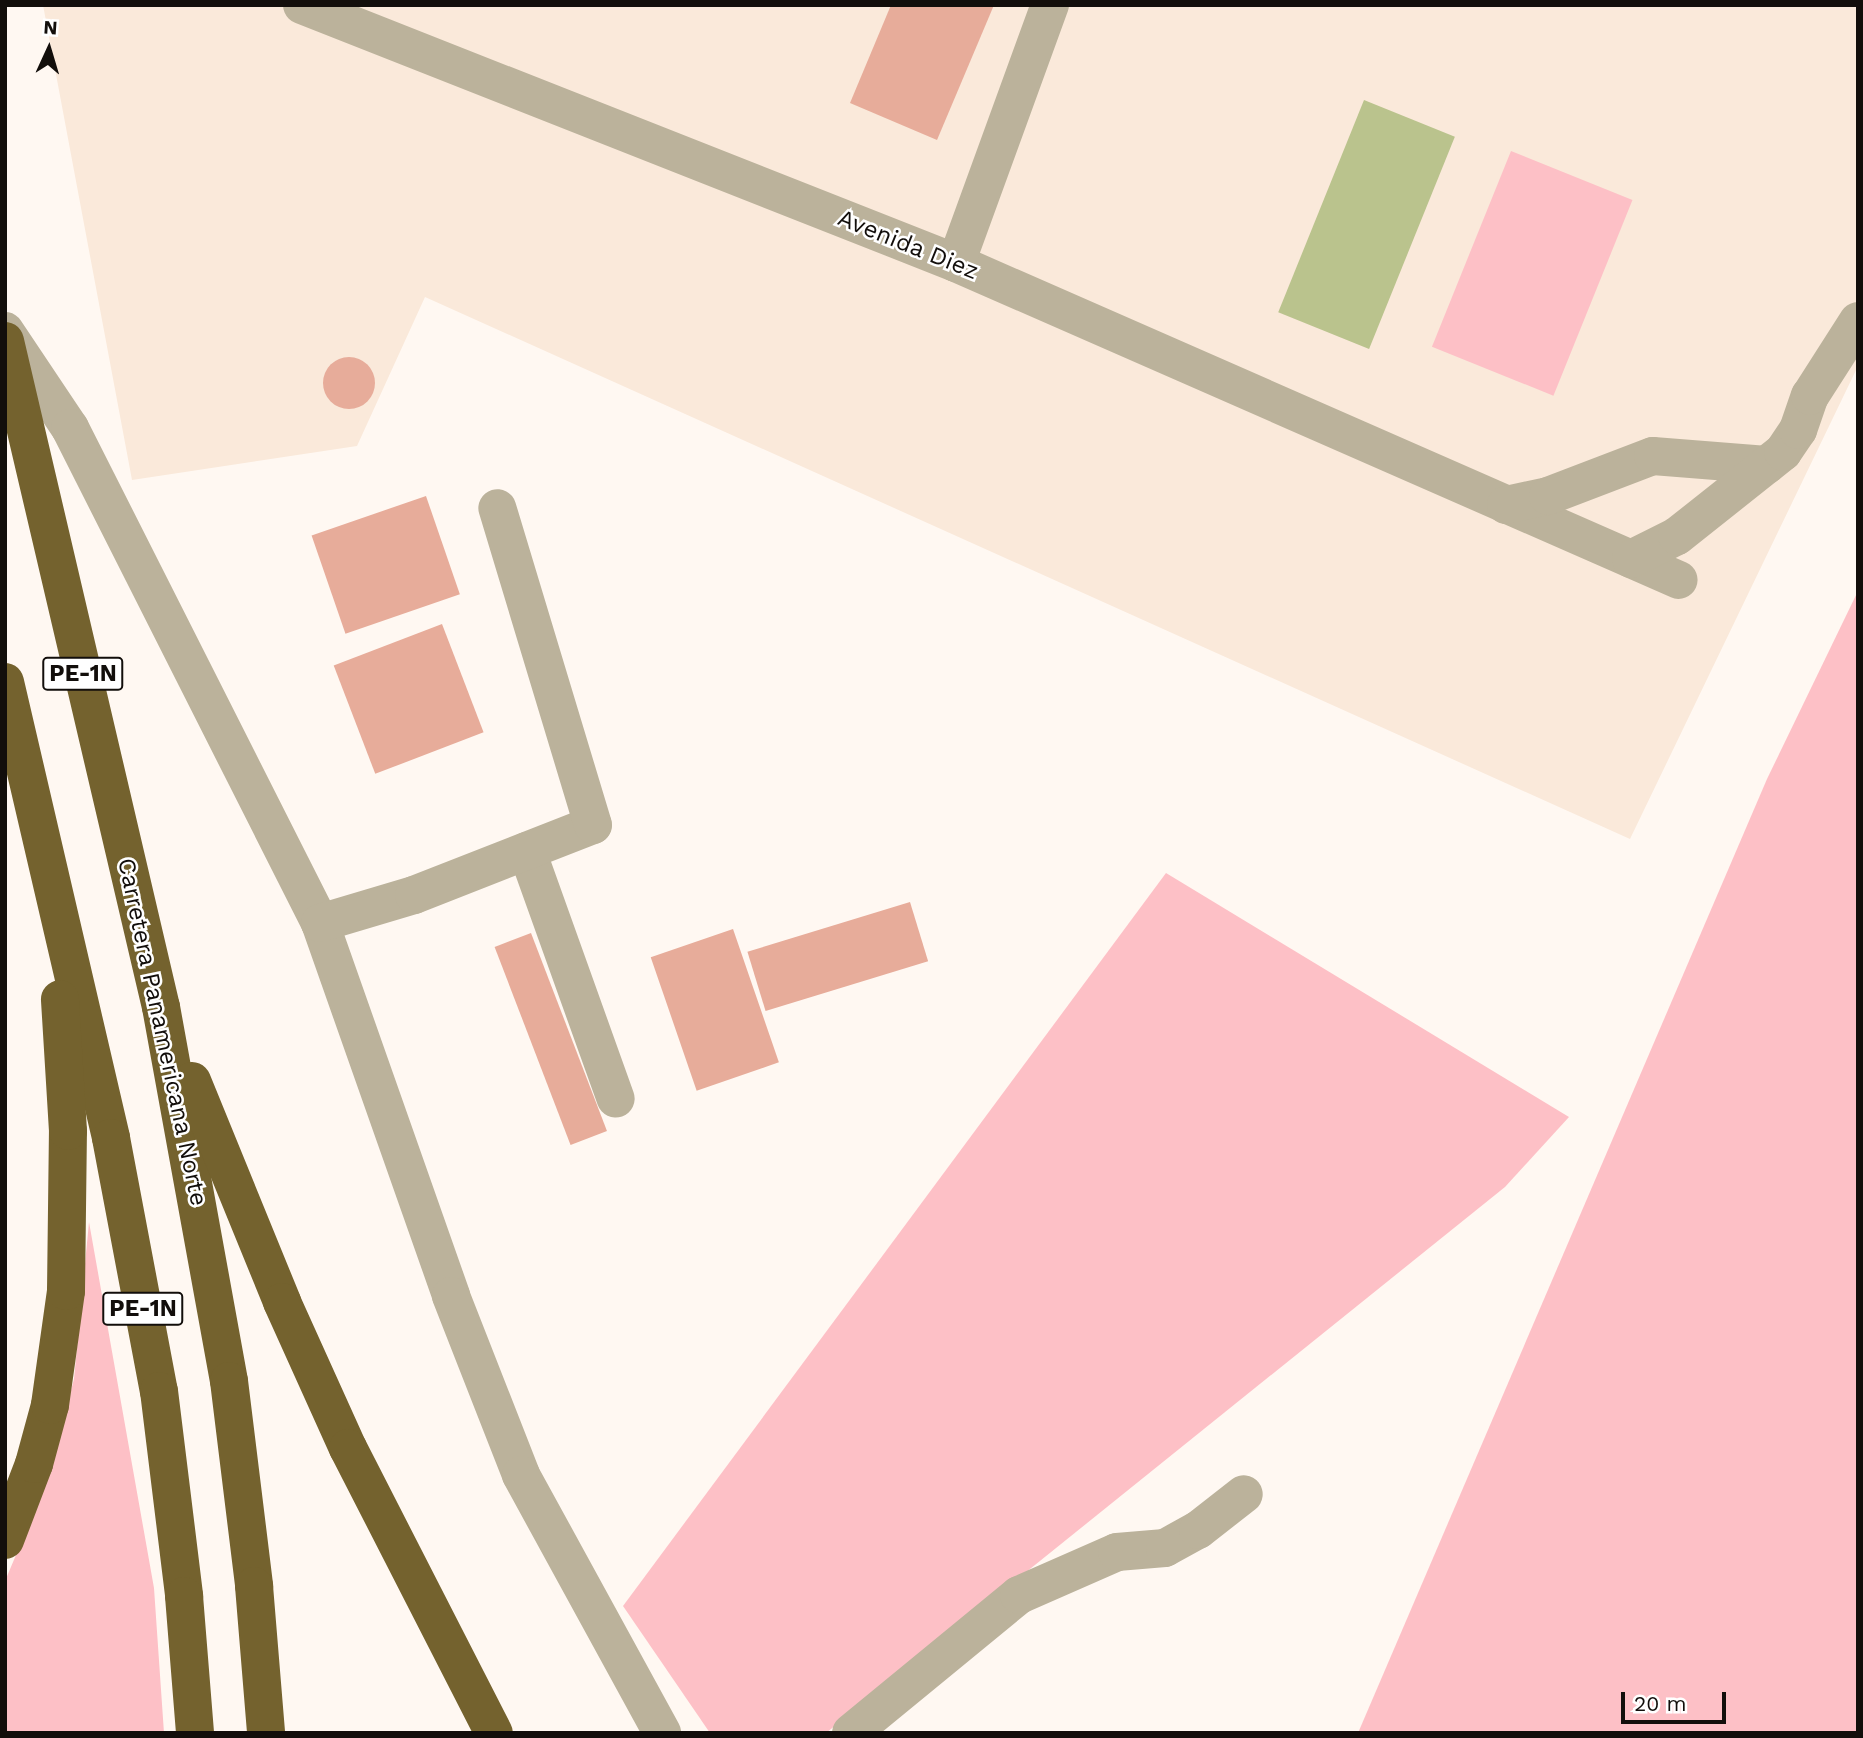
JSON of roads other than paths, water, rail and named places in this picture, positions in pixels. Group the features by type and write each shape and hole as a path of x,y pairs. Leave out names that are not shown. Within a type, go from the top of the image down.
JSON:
{"highway":[{"name":"Carretera Panamericana Norte","path":"5,341 162,1007 229,1381 254,1586 266,1733"},
{"name":"PE-1N","path":"5,682 111,1138 159,1391 184,1596 195,1733"},
{"path":"5,1540 34,1464 50,1405 66,1291 68,1131 54,892"},
{"path":"162,1007 282,1302 348,1448 494,1733"}],"street":[{"name":"Avenida Diez","path":"302,5 956,263 1679,580"},
{"path":"956,263 1050,5"},
{"path":"1631,559 1677,536 1768,465 1798,430 1810,396 1858,321"},
{"path":"5,331 70,428 320,923 451,1296 521,1475 662,1733"},
{"path":"1506,505 1548,496 1653,456 1768,465"},
{"path":"320,923 414,895 593,825 497,508"},
{"path":"527,851 616,1099"},
{"path":"851,1733 1019,1595 1117,1552 1165,1548 1198,1530 1244,1494"}]}
